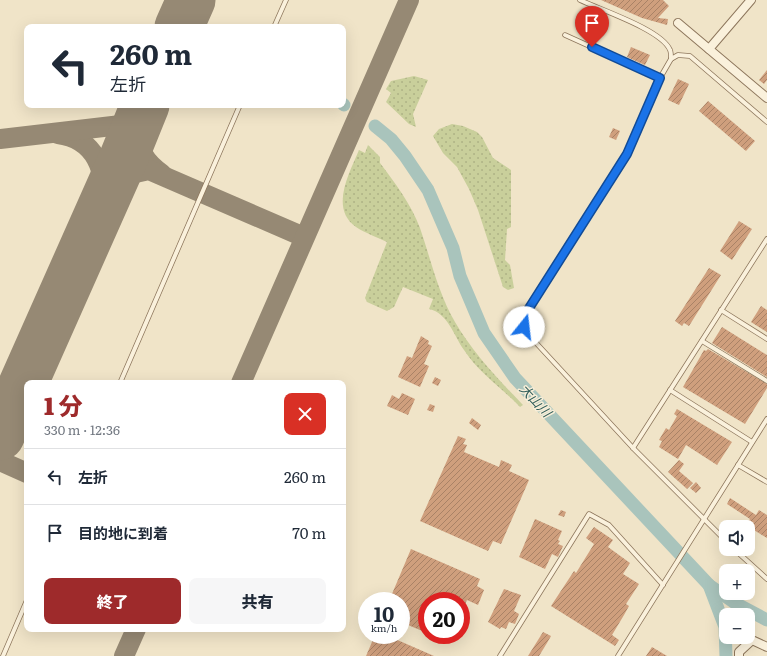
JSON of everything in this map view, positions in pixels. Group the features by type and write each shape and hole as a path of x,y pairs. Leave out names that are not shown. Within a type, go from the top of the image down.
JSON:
{"street":[{"path":"709,49 752,0"},
{"path":"678,23 767,98"},
{"path":"739,656 739,652 752,640 767,647"}],"lane":[{"path":"275,24 286,0"},
{"path":"580,0 658,36 670,50 671,59"},
{"path":"565,35 660,78"},
{"path":"719,535 633,448 526,332 523,323 526,313 627,154 660,78 671,59 678,55 690,56 767,122"},
{"path":"121,380 239,108"},
{"path":"633,448 767,239"},
{"path":"722,310 767,339"},
{"path":"702,341 767,381"},
{"path":"670,390 752,442"},
{"path":"618,656 766,422"},
{"path":"738,465 767,482"},
{"path":"500,656 589,514 609,525 663,584"},
{"path":"742,556 767,579"},
{"path":"3,656 24,607"}],"green space":[{"path":"414,76 428,80 413,114 416,127 409,124 386,102 391,93 386,89 391,81"},
{"path":"452,124 463,126 477,132 482,137 493,158 511,170 511,227 507,229 505,260 510,265 514,288 508,290 503,287 478,210 469,189 457,167 443,153 433,136 439,129"},
{"path":"368,145 380,157 380,163 402,194 416,219 439,288 455,322 478,355 523,405 520,407 476,366 460,344 446,320 436,311 429,309 433,299 403,287 394,307 387,311 367,302 365,298 387,242 356,227 348,219 344,210 343,200 347,179 359,150 365,153"}],"building":[{"path":"601,0 663,0 669,6 658,18 668,19 667,25 642,18"},
{"path":"631,47 650,55 645,65 627,57"},
{"path":"767,70 767,80 764,84 759,80"},
{"path":"678,79 689,84 679,105 668,100"},
{"path":"708,101 755,141 746,151 699,111"},
{"path":"613,128 620,131 616,140 609,137"},
{"path":"739,221 752,229 732,260 720,251"},
{"path":"709,268 721,275 689,326 684,323 682,326 675,321"},
{"path":"761,306 767,310 767,332 751,322"},
{"path":"722,327 767,355 767,377 712,343"},
{"path":"421,336 429,341 428,344 432,346 424,364 429,366 420,387 398,377 407,356 412,358"},
{"path":"708,349 767,384 767,388 745,424 683,387 704,350 706,351"},
{"path":"435,377 441,380 438,386 432,383"},
{"path":"402,393 415,399 408,415 387,406 392,395 399,399"},
{"path":"430,404 435,406 433,412 427,410"},
{"path":"677,409 732,442 717,465 686,445 678,459 659,447 662,441 659,440 666,428 669,430 677,416 674,414"},
{"path":"472,418 481,425 478,430 469,423"},
{"path":"458,436 466,439 463,444 467,445 464,452 499,467 501,460 512,465 509,471 529,480 501,544 493,541 488,551 420,521"},
{"path":"679,460 684,464 679,471 693,483 687,489 668,472"},
{"path":"696,482 701,488 696,493 690,488"},
{"path":"730,498 756,515 759,510 767,515 767,538 755,531 755,520 749,520 750,519 727,504"},
{"path":"561,510 566,512 564,517 558,515"},
{"path":"535,519 562,531 558,544 563,546 558,557 552,554 545,569 519,557"},
{"path":"594,527 613,540 608,547 630,563 623,574 639,584 626,604 629,606 612,635 619,640 615,646 551,606 574,571 576,573 594,544 586,538"},
{"path":"411,549 480,579 477,586 484,590 478,605 470,601 470,592 418,592 418,629 410,626 410,592 393,592"},
{"path":"504,589 521,595 514,611 519,614 515,624 509,622 506,629 501,627 500,629 488,622"},
{"path":"543,632 551,636 539,656 528,656"},
{"path":"371,644 407,644 434,656 366,656"},
{"path":"652,647 667,656 646,656"}],"waterway":[{"name":"大山川","path":"375,126 391,139 405,156 428,190 453,248 460,276 484,333 515,378 709,585 735,603 767,620"},
{"path":"709,585 725,627 726,656"}],"taxiway":[{"path":"242,380 409,0"},
{"path":"0,139 138,123"},
{"path":"135,129 143,154 150,164 162,174"},
{"path":"58,134 71,137 82,142 96,159 101,169 103,180 103,205"},
{"path":"110,189 131,174 149,170 304,237"},
{"path":"0,461 24,472"},
{"path":"124,656 135,632"}],"runway":[{"path":"180,24 191,0"},
{"path":"25,380 124,157 144,108"},
{"path":"0,436 24,382"}],"route":[{"path":"524,327 523,323 526,313 627,154 660,78 592,47"}]}
